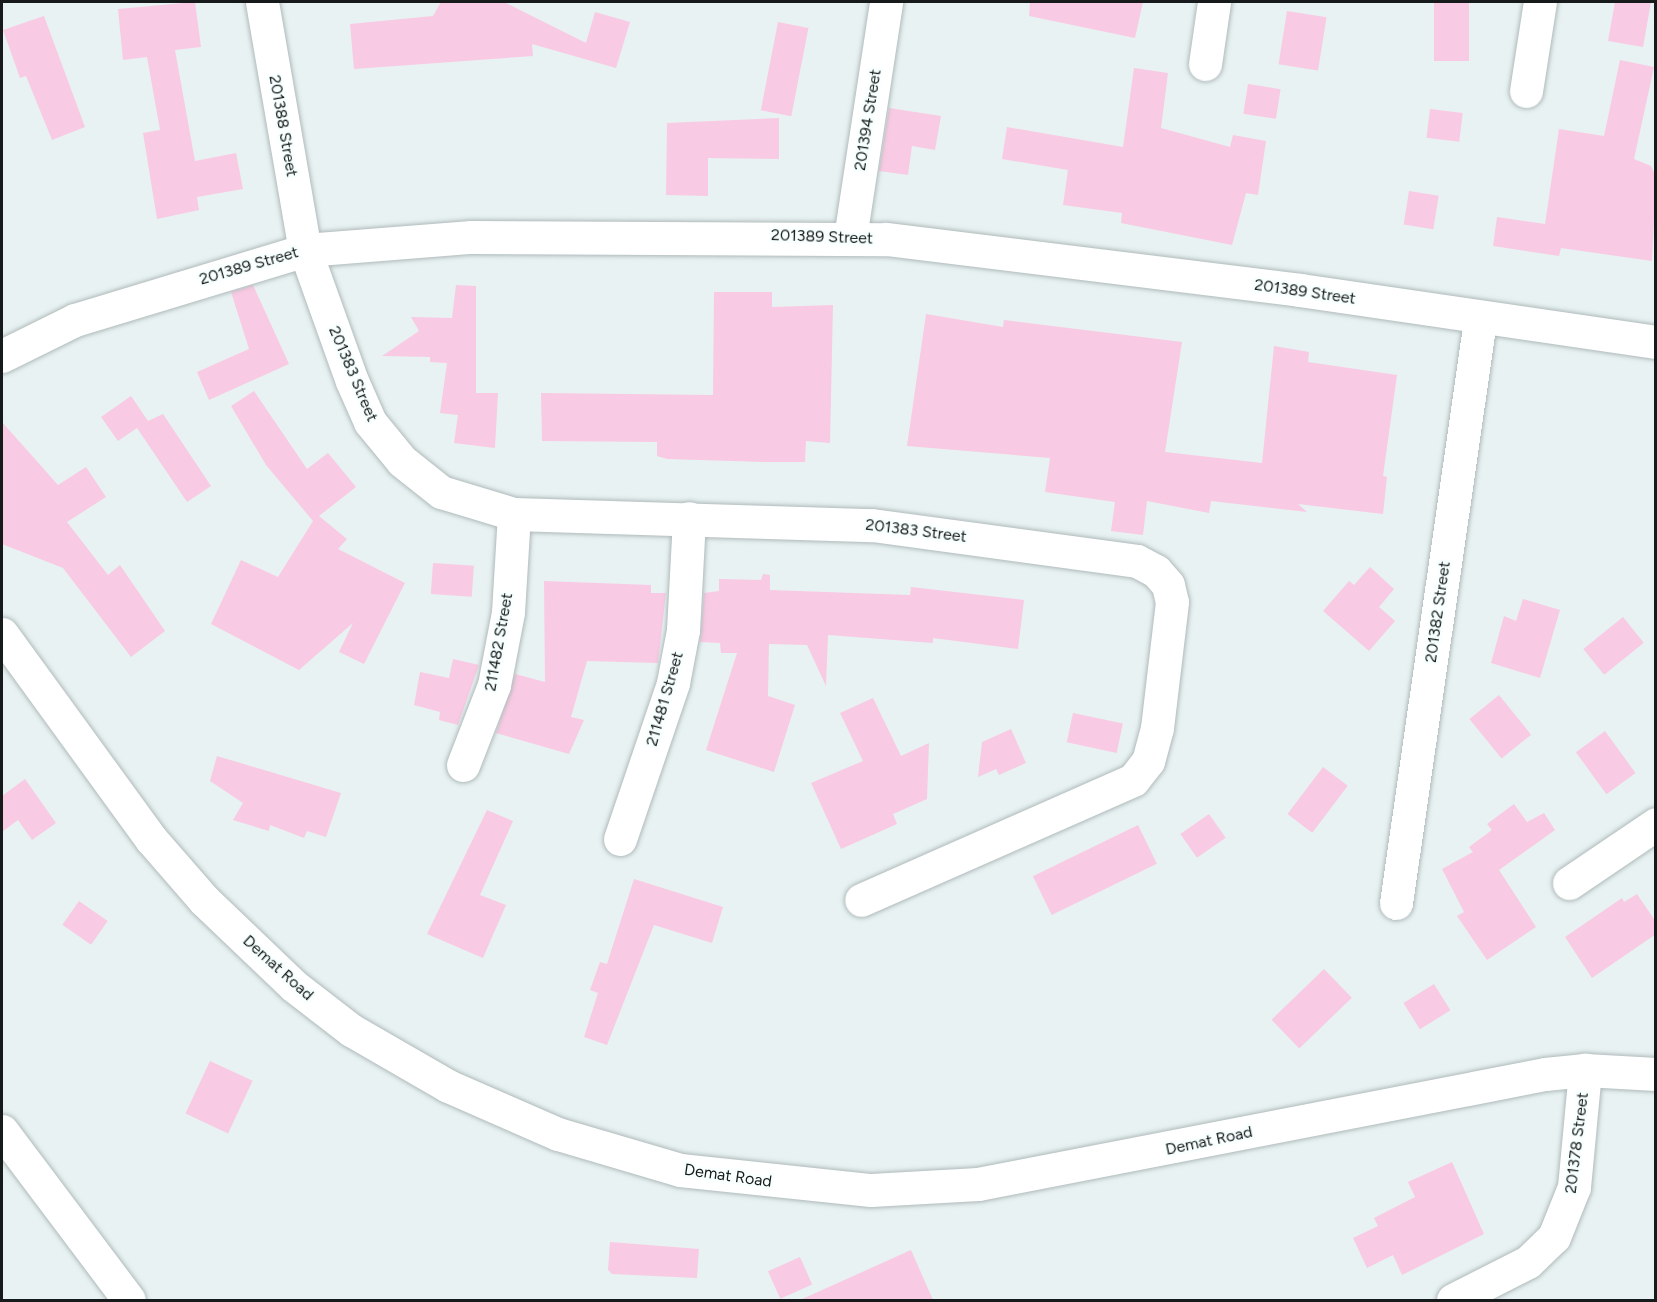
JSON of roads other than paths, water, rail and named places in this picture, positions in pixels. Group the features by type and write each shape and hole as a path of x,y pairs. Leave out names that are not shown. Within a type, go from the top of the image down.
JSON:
{"street":[{"name":"201388 Street","path":"262,2 305,250"},
{"name":"201394 Street","path":"850,238 886,2"},
{"path":"1205,64 1214,2"},
{"path":"1526,91 1540,2"},
{"name":"201389 Street","path":"2,356 86,316 305,250 471,237 850,238 1300,290 1480,320 1656,342"},
{"name":"201383 Street","path":"305,250 370,422 402,461 441,492 514,514 872,525 1114,558 1156,571 1168,585 1172,602 1157,728 1149,761 1133,780 861,900"},
{"name":"201382 Street","path":"1396,903 1480,320"},
{"name":"211482 Street","path":"463,765 494,685 508,612 514,514"},
{"name":"211481 Street","path":"620,839 673,683 683,630 689,518"},
{"name":"Demat Road","path":"2,634 152,839 204,900 294,986 351,1030 448,1086 558,1134 680,1170 871,1190 978,1184 1473,1087 1585,1070 1656,1074"},
{"path":"1569,883 1656,824"},
{"name":"201378 Street","path":"1453,1300 1528,1262 1554,1237 1574,1187 1585,1070"},
{"path":"2,1131 129,1300"}]}
